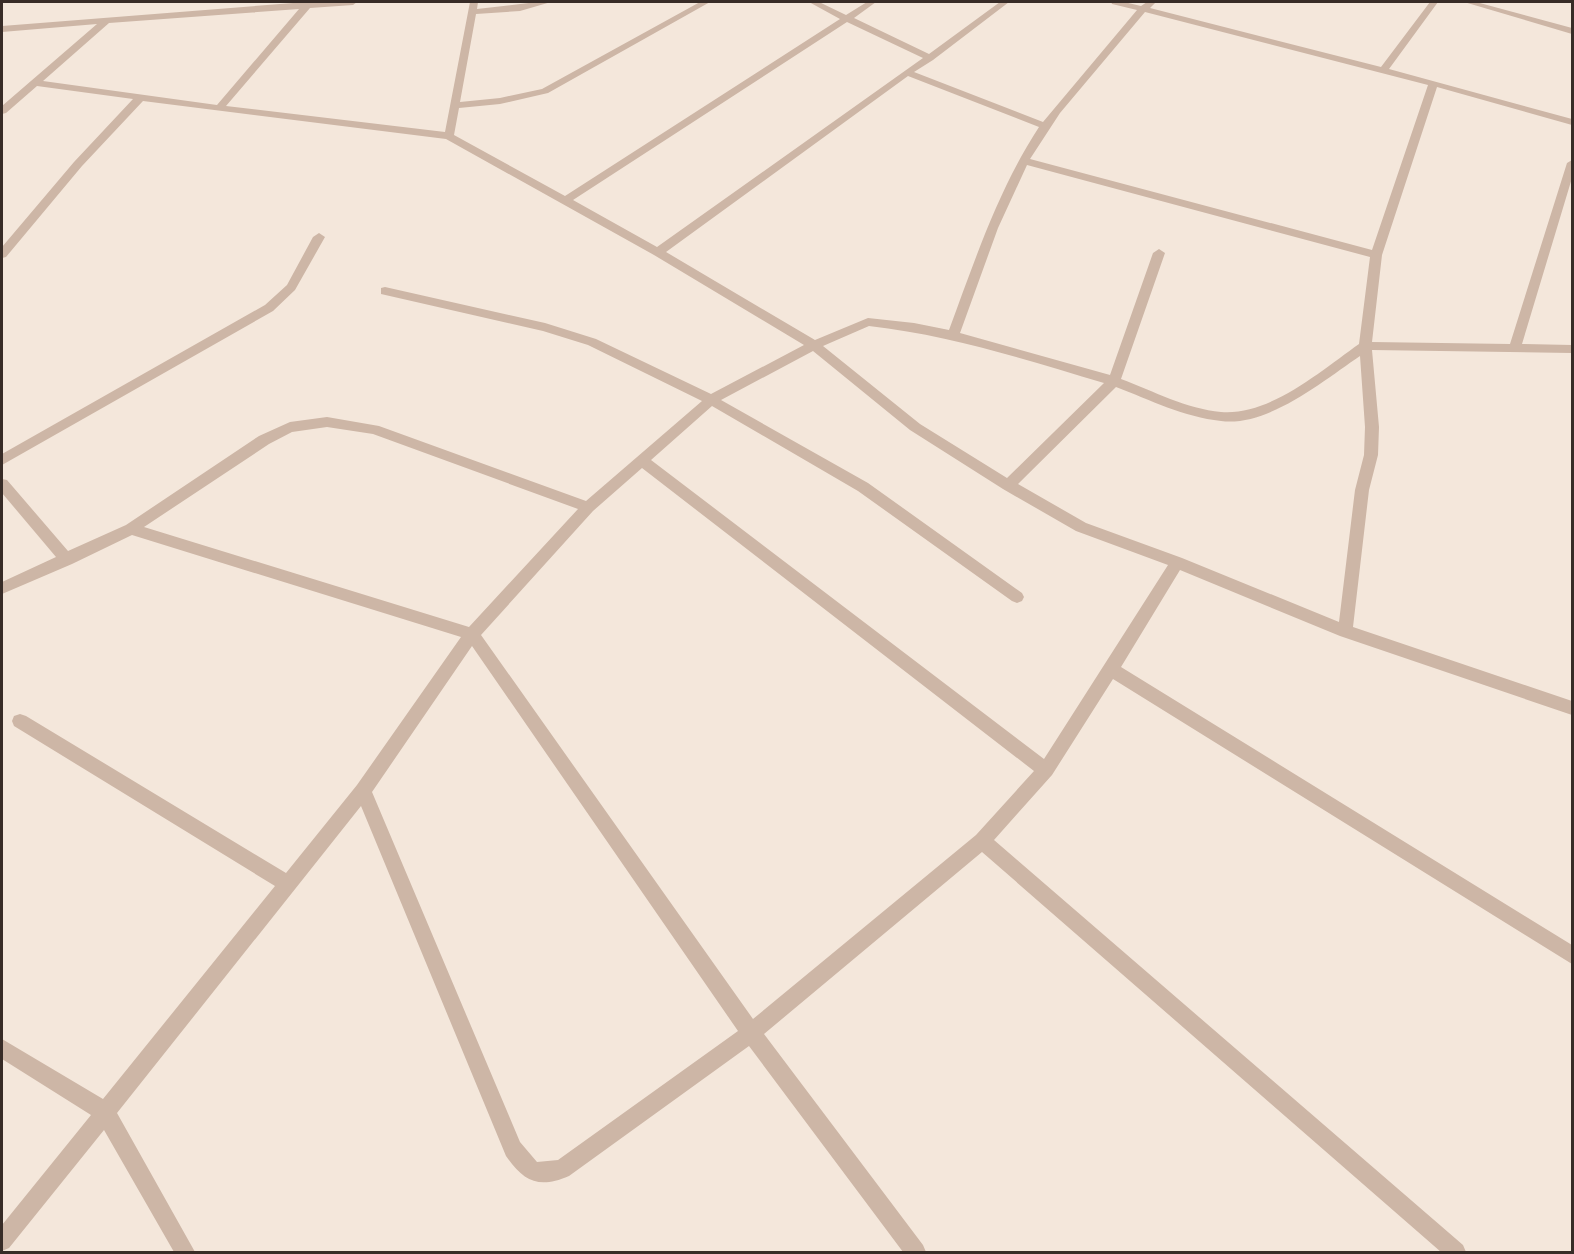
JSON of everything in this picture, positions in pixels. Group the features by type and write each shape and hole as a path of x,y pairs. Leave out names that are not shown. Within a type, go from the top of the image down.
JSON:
{"street":[{"path":"2,29 310,3 353,2"},
{"path":"449,136 474,7 520,8 547,2"},
{"path":"454,106 508,99 545,91 706,2"},
{"path":"813,2 930,58"},
{"path":"565,201 872,2"},
{"path":"658,252 1005,2"},
{"path":"1115,2 1433,83 1572,122"},
{"path":"953,336 995,224 1024,161 1045,126 1142,10 1152,2"},
{"path":"1383,70 1434,2"},
{"path":"1468,2 1572,31"},
{"path":"219,108 310,3"},
{"path":"2,111 108,20"},
{"path":"907,72 1045,126"},
{"path":"35,83 449,136 658,252 814,345 915,427 1081,527 1177,562 1345,631 1572,708"},
{"path":"1345,631 1362,490 1371,455 1365,346 1376,255 1433,83"},
{"path":"4,248 141,97"},
{"path":"1024,161 1376,255"},
{"path":"1515,347 1572,163"},
{"path":"2,460 268,308 291,287 319,237"},
{"path":"1008,485 1114,381 1159,253"},
{"path":"385,291 545,327 592,342 711,400 863,487 1017,597"},
{"path":"2,1241 363,791 472,634 588,507 711,400 814,345 868,322 914,327 953,336 1114,381 1189,410 1223,417 1250,413 1286,401 1365,346 1572,349"},
{"path":"2,588 130,529 264,440 290,427 327,422 374,429 588,507"},
{"path":"641,460 1046,770"},
{"path":"2,484 67,560"},
{"path":"130,529 472,634 751,1033 916,1252"},
{"path":"363,791 513,1149 527,1170 539,1174 562,1169 751,1033 982,841 1046,770 1177,562"},
{"path":"1111,669 1572,955"},
{"path":"20,721 288,884"},
{"path":"982,841 1455,1252"},
{"path":"2,1048 105,1112 185,1252"}]}
